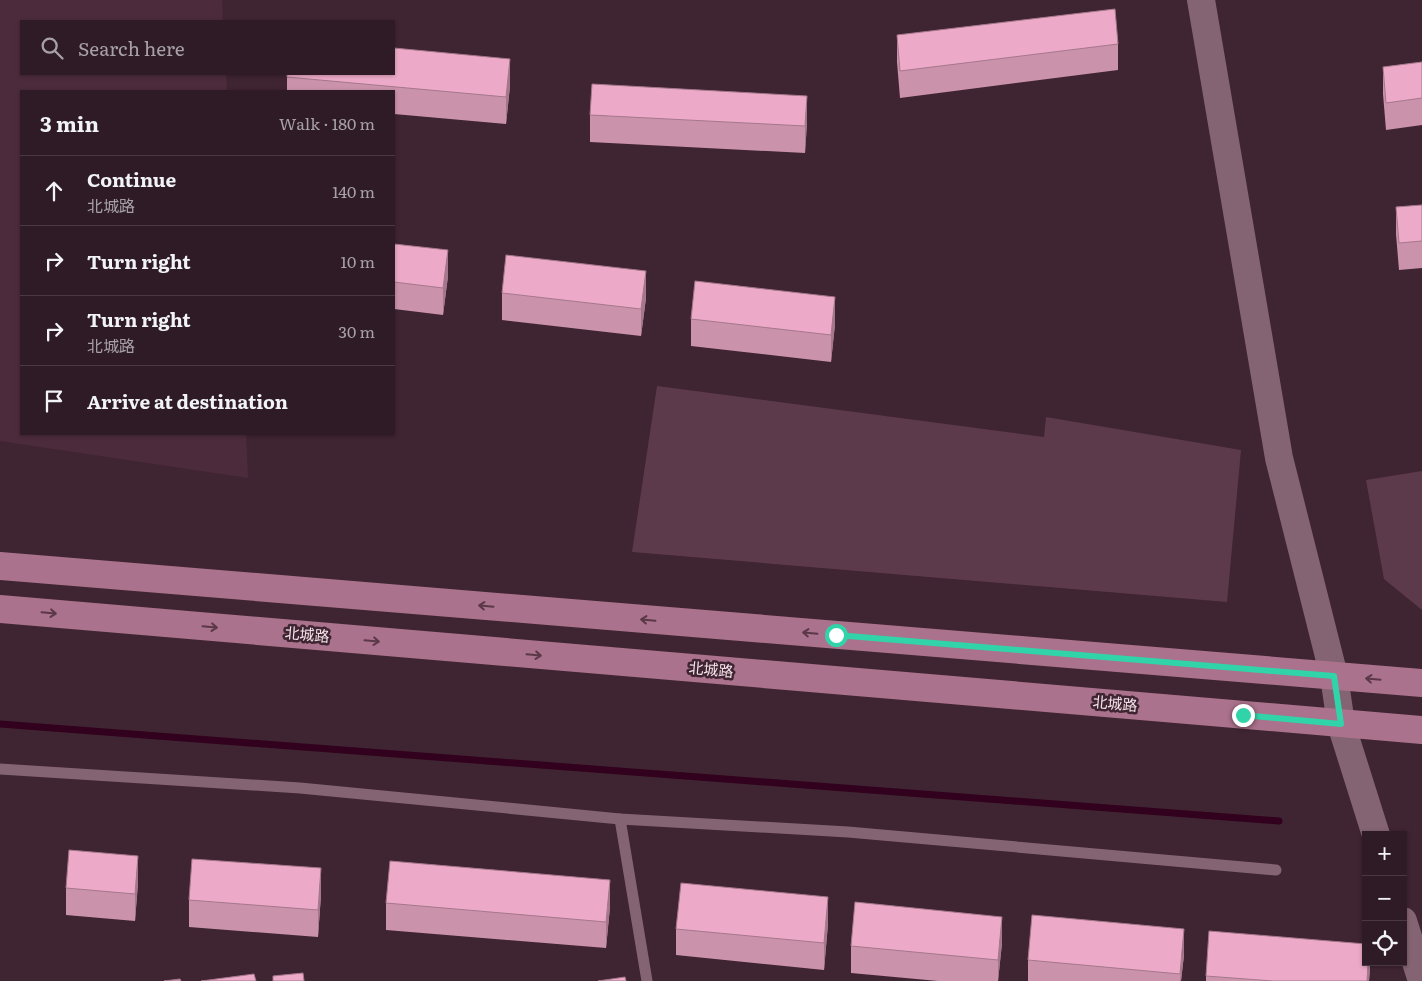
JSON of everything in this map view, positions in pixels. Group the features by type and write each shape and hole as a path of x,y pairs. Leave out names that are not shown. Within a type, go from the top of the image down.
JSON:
{"main road":[{"path":"0,566 1422,683"},
{"name":"北城路","path":"0,609 1422,730"}],"street":[{"path":"1201,0 1279,458 1334,676 1341,724 1375,831"},
{"path":"1407,934 1422,981"}],"lane":[{"path":"0,769 300,788 620,819 848,832 1276,870"},
{"path":"620,819 647,981"}],"shaded area":[{"path":"0,0 222,0 223,20 20,20 20,75 226,75 227,90 20,90 20,435 246,435 248,478 0,441"},
{"path":"657,386 1044,437 1046,417 1241,450 1227,602 632,552"},
{"path":"1422,471 1422,610 1384,579 1366,480"}],"building":[{"path":"1115,9 1118,44 900,71 897,35"},
{"path":"395,48 510,59 506,97 287,77 287,75 395,75"},
{"path":"1422,62 1422,98 1386,103 1383,67"},
{"path":"592,84 807,96 805,126 590,115"},
{"path":"1422,205 1422,241 1399,243 1396,207"},
{"path":"395,244 448,250 443,288 395,282"},
{"path":"506,255 646,271 641,309 502,293"},
{"path":"695,281 835,297 831,335 691,319"},
{"path":"69,850 138,856 135,894 66,888"},
{"path":"192,859 321,868 318,910 189,900"},
{"path":"390,861 610,880 606,922 386,903"},
{"path":"681,883 828,897 824,943 676,929"},
{"path":"855,902 1002,917 998,960 851,946"},
{"path":"1032,915 1184,929 1180,974 1028,960"},
{"path":"1209,931 1362,944 1362,966 1368,966 1367,981 1273,981 1206,976"},
{"path":"303,973 304,981 273,981 273,976"},
{"path":"254,974 256,981 201,981"},
{"path":"625,977 626,981 598,981"},
{"path":"180,979 181,981 164,981"}],"waterway":[{"path":"0,724 1279,821"}],"route":[{"path":"836,635 1334,676 1341,724 1243,715"}]}
